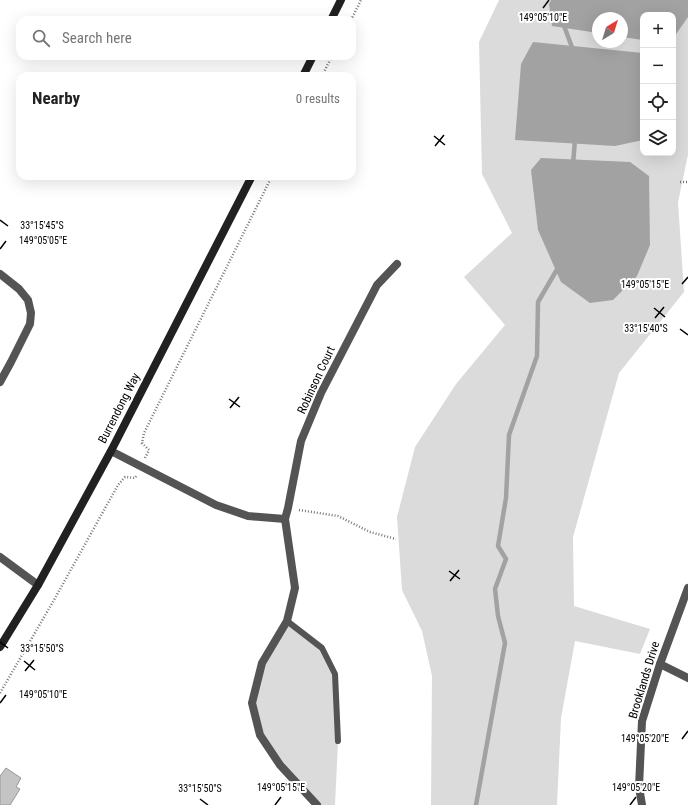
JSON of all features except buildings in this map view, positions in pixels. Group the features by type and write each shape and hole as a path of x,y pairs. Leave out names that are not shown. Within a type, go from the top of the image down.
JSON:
{"main road":[{"path":"333,16 342,0"},
{"path":"305,72 311,60"},
{"name":"Burrendong Way","path":"0,647 38,585 111,451 250,180"}],"street":[{"name":"Robinson Court","path":"317,805 280,764 260,735 252,703 262,663 287,621 295,588 285,519 301,441 321,393 377,285 397,264"},
{"path":"0,274 19,289 28,300 32,312 30,324 12,362 0,382"},
{"path":"111,451 216,504 236,512 248,516 285,519"},
{"path":"0,557 38,585"},
{"name":"Brooklands Drive","path":"642,805 639,787 642,721 660,664 688,588"},
{"path":"660,664 688,678"}],"lane":[{"path":"287,621 322,648 336,674 338,741"}],"path":[{"path":"353,16 361,0"},
{"path":"324,72 330,60"},
{"path":"0,694 118,485 125,477 135,478 148,450 142,443 144,433 270,180"},
{"path":"680,182 688,182"},
{"path":"288,508 338,516 370,532 396,539"}],"shaded area":[{"path":"499,0 688,0 688,155 678,202 684,292 619,373 573,537 574,606 650,629 640,654 575,641 561,718 557,805 431,805 432,676 422,631 402,590 397,517 415,447 456,384 505,325 464,277 512,233 482,174 479,42"},
{"path":"551,0 688,0 688,17 676,34 676,12 640,12 640,40 628,38 628,12 592,12 592,32 552,26 549,4"},
{"path":"533,42 640,53 640,141 615,146 515,140 521,64"},
{"path":"541,158 630,162 649,176 650,245 637,276 613,300 590,303 561,282 538,230 531,170"},
{"path":"287,621 322,648 335,674 338,741 335,805 317,805 260,735 252,703 262,663"}],"waterway":[{"path":"563,23 573,50"},
{"path":"573,165 575,139"},
{"path":"476,805 505,643 498,616 495,589 506,559 498,546 506,498 509,435 537,356 538,302 559,266"}]}
